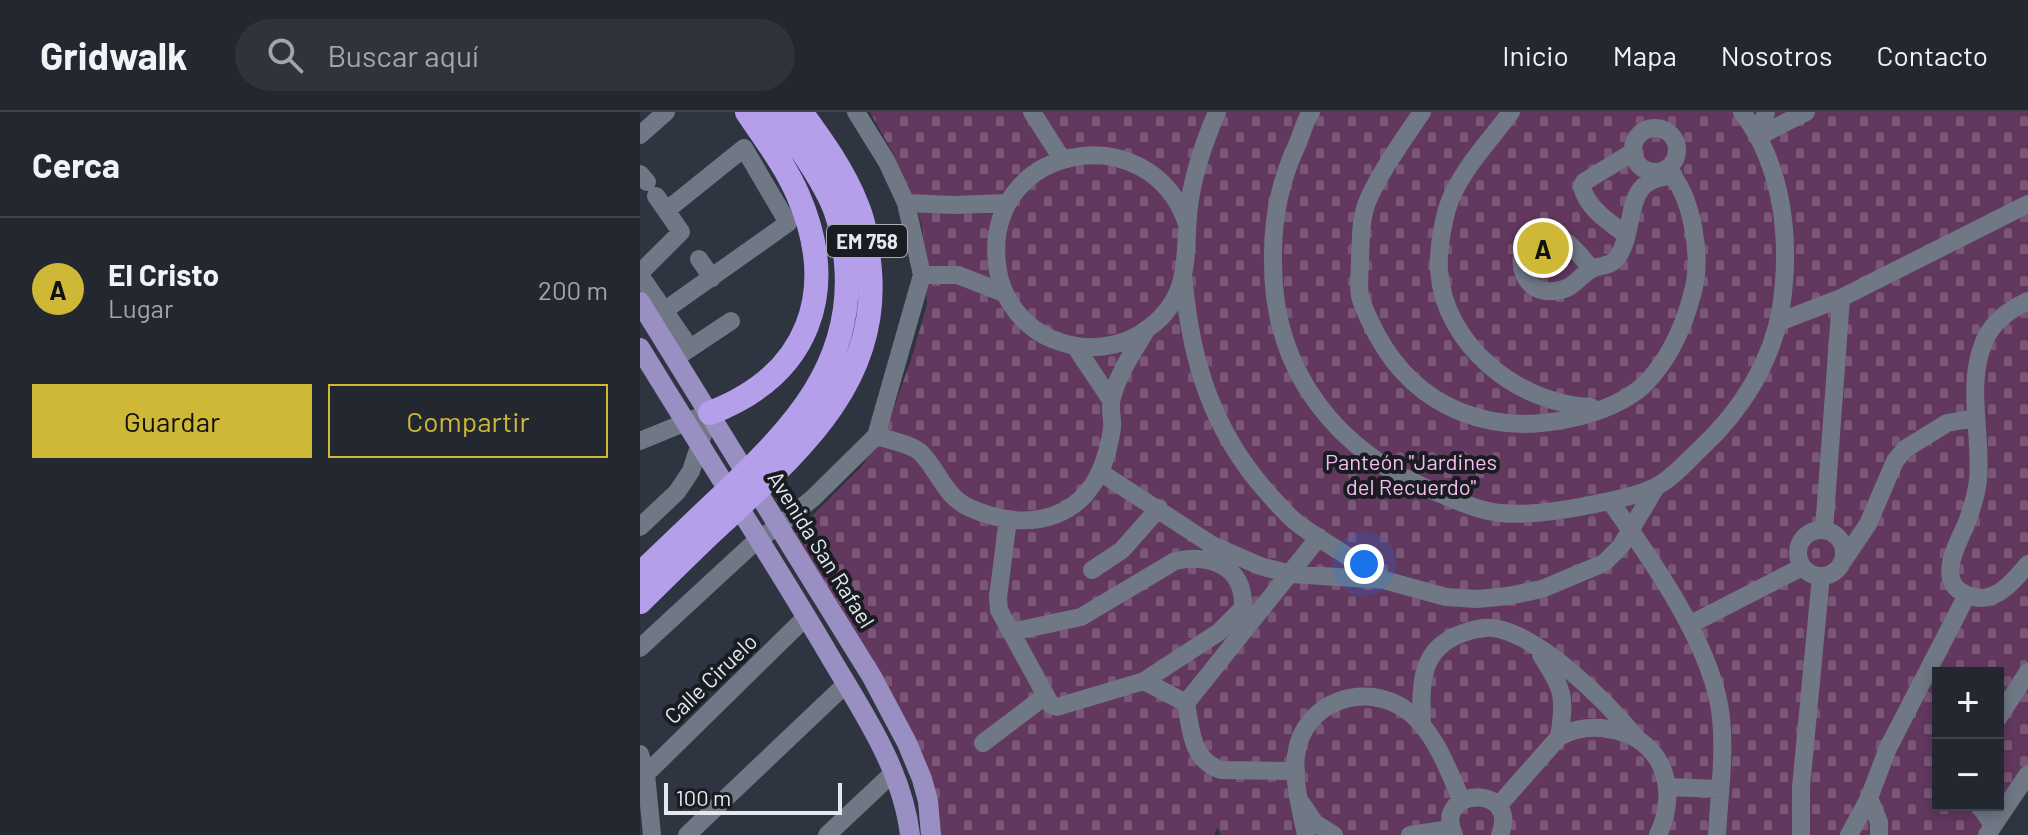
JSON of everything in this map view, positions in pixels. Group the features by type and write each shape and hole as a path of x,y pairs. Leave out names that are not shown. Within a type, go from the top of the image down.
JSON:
{"highway":[{"path":"710,413 750,394 781,370 803,337 813,308 814,261 805,215 783,165 747,112"},
{"name":"EM 758","path":"774,112 809,161 831,200 844,237 848,283 838,376"},
{"name":"EM 758","path":"640,602 810,402 838,376 865,338 872,292 868,245 858,207 844,177 801,112"},
{"name":"EM 758","path":"640,574 714,517"}],"main road":[{"name":"Avenida San Rafael","path":"652,311 682,353 710,413 872,677 907,743 928,801 931,835"},
{"path":"640,348 846,684 894,772 910,835"}],"street":[{"path":"640,135 666,112"},
{"path":"640,648 758,539 813,498 876,436 922,275 906,203 887,162 856,112"},
{"path":"1032,112 1060,156"},
{"path":"1217,112 1196,171 1187,224 1184,277 1193,350 1213,410 1245,467 1299,525 1384,580"},
{"path":"1422,112 1367,201 1362,224 1360,297 1387,352 1405,376 1425,394 1493,421 1552,423 1610,407 1644,384 1663,362 1678,338 1697,280 1695,237 1692,222 1670,172 1677,148 1673,137 1665,130 1653,127 1642,131 1635,140 1633,152 1639,165 1652,172 1670,172"},
{"path":"1511,112 1457,185 1448,208 1439,270 1451,314 1463,335 1504,378 1531,394 1567,406 1610,407"},
{"path":"1100,472 1212,545 1260,566 1291,574 1384,580 1446,597 1477,599 1542,589 1604,563 1621,546 1656,487 1720,431 1762,369 1779,322 1783,293 1782,217 1777,184 1759,136 1742,112"},
{"path":"1759,136 1766,112"},
{"path":"1759,136 1806,112"},
{"path":"1309,113 1279,195 1274,218 1273,277 1281,332 1289,355 1302,383 1322,411 1348,439 1379,463 1413,483 1471,506 1500,513 1534,513 1610,501 1656,487"},
{"path":"744,148 788,223 712,278 652,311 640,274 681,232 652,190 744,148"},
{"path":"1146,331 1114,345 1094,348 1075,346 1055,341 1018,315 1004,293 997,263 996,243 1007,203 1028,176 1060,156 1085,151 1106,152 1141,164 1160,178 1172,192 1187,224"},
{"path":"1625,234 1603,218 1586,198 1582,187 1584,182 1633,152"},
{"path":"1591,269 1611,265 1619,255 1639,191 1649,180 1670,172"},
{"path":"906,203 1007,203"},
{"path":"1779,322 1841,298 2028,204"},
{"path":"699,259 712,278"},
{"path":"922,275 958,275 1004,293"},
{"path":"876,436 920,451 944,488 968,507 1008,519 1039,521 1069,508 1083,497 1107,455 1112,428 1111,400 1120,377 1146,331 1169,308 1184,277"},
{"path":"1824,530 1841,298"},
{"path":"2028,301 2003,315 1982,347 1978,369 1978,477 1975,500 1950,560 1951,577 1957,588 1980,599 2004,589 2028,564"},
{"path":"682,353 731,321"},
{"path":"1075,346 1111,400"},
{"path":"640,441 710,413"},
{"path":"640,527 677,492 691,471 710,413"},
{"path":"1841,564 1844,553 1838,537 1824,530 1809,533 1800,543 1797,553 1802,567 1821,576 1835,571 1841,564 1868,524 1895,461 1905,449 1947,423 1976,418"},
{"path":"1610,501 1689,625 1716,692 1721,719 1717,835"},
{"path":"1092,570 1122,550 1159,508"},
{"path":"1008,519 999,610 1045,696 1051,705 1057,707 1144,681 1219,632 1243,608 1244,594 1230,571 1208,560 1192,558 1175,561 1081,617 1011,632"},
{"path":"1186,703 1319,537"},
{"path":"1689,625 1802,567"},
{"path":"1801,835 1801,787 1821,576"},
{"path":"1849,835 1869,798 1888,748 1967,595"},
{"path":"1507,632 1508,596"},
{"name":"Calle Ciruelo","path":"646,774 806,617"},
{"path":"1422,725 1421,690 1426,664 1438,647 1455,636 1477,629 1498,628 1507,632 1538,649 1581,680 1610,707 1657,760 1668,787 1669,803 1658,835"},
{"path":"1538,649 1558,681 1564,698 1559,737"},
{"path":"2004,709 2028,672"},
{"path":"1144,681 1186,703"},
{"path":"687,835 846,684"},
{"path":"983,743 1045,696"},
{"path":"1306,835 1299,801 1296,753 1313,717 1339,700 1354,696 1373,696 1409,712 1434,741 1462,801"},
{"path":"1186,703 1195,747 1210,766 1221,770 1296,771"},
{"path":"1498,806 1559,737 1569,731 1594,727 1634,735"},
{"path":"640,754 646,774 652,835"},
{"path":"827,835 894,772"},
{"path":"1990,830 2028,774"},
{"path":"1668,787 1719,789"},
{"path":"1410,835 1453,832 1453,811 1469,797 1484,797 1498,806 1503,816 1503,834"},
{"path":"1869,798 1879,822 1879,835"},
{"path":"1299,801 1315,823 1334,835"},
{"path":"1982,811 1990,830"}],"green space":[{"name":"Panteón \"Jardines del Recuerdo\"","path":"870,112 2028,112 2028,786 1990,835 1221,835 1217,827 1214,835 933,835 876,674 838,602 793,535 862,466 893,410 927,304 923,231 915,201"}],"place":[{"name":"El Cristo","path":"1543,248"}]}
